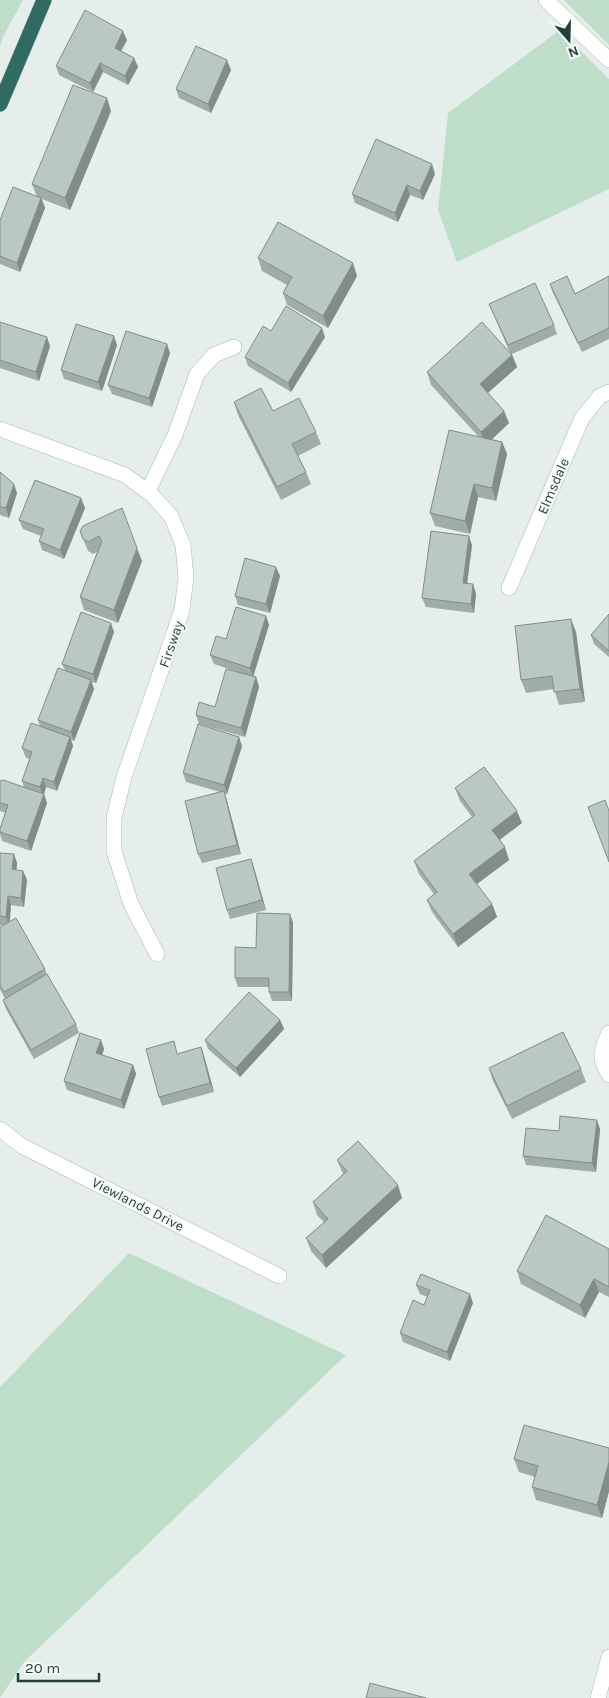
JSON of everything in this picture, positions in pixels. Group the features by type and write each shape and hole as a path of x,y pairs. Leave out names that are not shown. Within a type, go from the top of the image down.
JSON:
{"highway":[{"path":"0,104 44,0"}],"street":[{"path":"546,0 609,60"},
{"path":"148,491 175,436 197,374 214,355 234,347"},
{"name":"Elmsdale","path":"510,588 582,418 600,396 609,392"},
{"name":"Firsway","path":"0,429 125,475 148,491 171,516 182,544 186,577 182,610 124,777 114,818 114,851 131,904 157,954"},
{"path":"609,1033 602,1047 602,1063 609,1074"},
{"name":"Viewlands Drive","path":"0,1129 22,1146 279,1276"},
{"path":"598,1698 609,1657"}],"green space":[{"path":"0,0 23,0 3,37 0,47"},
{"path":"564,0 609,0 609,45"},
{"path":"560,30 609,79 609,189 457,262 438,210 448,113"},
{"path":"129,1253 346,1355 24,1662 0,1698 0,1387"}],"building":[{"path":"85,10 123,31 115,48 134,58 125,76 100,63 90,83 56,66"},
{"path":"196,46 227,60 208,104 176,89"},
{"path":"73,85 107,98 65,198 32,184"},
{"path":"376,139 432,164 420,191 407,185 395,213 352,194"},
{"path":"13,187 41,198 17,263 0,256 0,220"},
{"path":"278,222 353,263 323,316 283,293 292,277 258,258"},
{"path":"567,276 575,294 609,276 609,328 578,343 550,284"},
{"path":"535,283 554,325 508,345 489,304"},
{"path":"286,306 322,328 288,383 245,357 263,326 271,331"},
{"path":"0,322 47,337 36,372 0,360"},
{"path":"482,322 512,355 480,384 504,411 481,432 427,372"},
{"path":"76,324 114,336 98,382 61,370"},
{"path":"126,331 167,344 149,398 108,385"},
{"path":"261,388 273,411 299,398 316,432 292,444 306,472 277,487 234,402"},
{"path":"449,430 502,442 492,488 474,484 465,521 430,513"},
{"path":"0,472 14,484 6,508 0,507"},
{"path":"35,480 81,498 60,550 39,541 44,529 19,520"},
{"path":"122,508 137,548 114,610 80,597 102,541 99,536 88,542 83,539 80,531 83,526"},
{"path":"431,531 469,536 463,583 473,584 471,604 422,598"},
{"path":"245,558 276,567 266,604 235,596"},
{"path":"236,607 266,616 250,668 210,655 216,636 226,639"},
{"path":"81,612 111,623 93,674 62,664"},
{"path":"609,614 609,651 591,635"},
{"path":"571,619 580,689 554,692 552,676 521,680 515,626"},
{"path":"58,668 91,680 71,732 38,720"},
{"path":"226,669 256,677 241,728 196,715 199,702 215,707"},
{"path":"31,723 70,737 54,782 43,778 40,787 22,781 32,752 22,748"},
{"path":"198,724 239,737 224,785 183,773"},
{"path":"484,767 517,811 492,830 505,847 469,874 492,904 453,934 427,900 437,892 414,861 475,815 455,788"},
{"path":"3,780 44,794 27,841 0,832 8,805 0,803 0,781"},
{"path":"224,791 237,845 198,854 185,801"},
{"path":"605,800 609,811 609,862 588,807"},
{"path":"0,853 14,854 12,869 23,871 21,898 8,896 6,917 0,916"},
{"path":"251,859 262,900 227,910 216,868"},
{"path":"257,913 290,914 289,992 269,992 269,978 235,978 235,947 256,948"},
{"path":"16,918 45,969 4,992 0,986 0,927"},
{"path":"47,974 76,1024 31,1050 3,1000"},
{"path":"249,992 280,1020 236,1068 205,1040"},
{"path":"563,1032 581,1069 507,1106 489,1068"},
{"path":"80,1033 101,1040 96,1053 133,1065 121,1100 64,1081"},
{"path":"174,1041 177,1054 201,1047 210,1083 159,1097 146,1049"},
{"path":"560,1116 597,1120 592,1163 523,1156 526,1128 559,1131"},
{"path":"358,1141 398,1185 322,1255 306,1238 328,1219 313,1202 347,1171 337,1160"},
{"path":"546,1215 609,1249 609,1287 594,1279 580,1305 517,1271"},
{"path":"421,1274 470,1294 447,1352 400,1333 413,1300 424,1305 430,1290 416,1285"},
{"path":"524,1425 609,1448 609,1462 597,1505 532,1487 538,1466 514,1459"},
{"path":"370,1683 426,1698 366,1698"}]}
